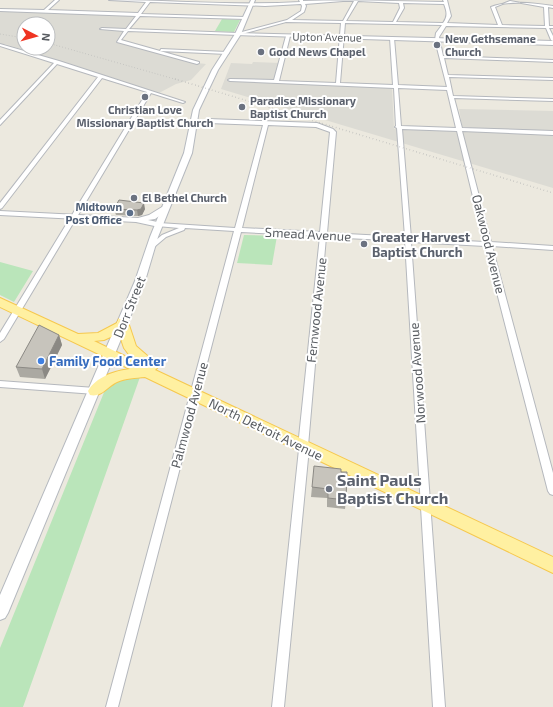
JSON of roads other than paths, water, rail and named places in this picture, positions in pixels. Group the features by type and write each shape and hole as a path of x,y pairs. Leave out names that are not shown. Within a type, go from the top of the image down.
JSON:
{"main road":[{"name":"Dorr Street","path":"0,613 140,281 165,209 188,153 196,110 213,74 238,34 252,2"},
{"name":"North Detroit Avenue","path":"0,302 304,448 553,565"},
{"path":"73,338 88,339 100,337 122,324 126,341 135,355 142,361 170,375 192,393"},
{"path":"94,391 104,382 120,374 147,372"}],"street":[{"path":"44,12 58,0"},
{"path":"111,0 252,2 274,5 301,1 445,1 449,14 445,24 437,34 437,40"},
{"path":"338,84 343,22 357,0"},
{"path":"501,26 493,8 500,2 510,0 553,7"},
{"path":"149,1 118,41 197,63"},
{"path":"238,34 286,21 302,13 304,8 301,1"},
{"path":"394,23 402,8 401,2"},
{"path":"546,6 547,27 553,42"},
{"path":"0,10 245,18"},
{"path":"286,21 553,27"},
{"name":"Upton Avenue","path":"102,30 553,42"},
{"path":"276,82 288,36"},
{"name":"Norwood Avenue","path":"392,38 408,240 439,707"},
{"name":"Oakwood Avenue","path":"437,40 490,244 505,311 553,491"},
{"path":"0,51 3,46 183,102"},
{"path":"146,50 227,53"},
{"path":"442,57 553,61"},
{"path":"0,123 57,62"},
{"path":"0,207 101,76"},
{"path":"447,76 553,79"},
{"path":"230,80 450,89"},
{"path":"0,339 149,92"},
{"path":"452,96 553,100"},
{"path":"208,121 266,123"},
{"name":"Fernwood Avenue","path":"266,123 317,125 333,132 304,448 278,707"},
{"name":"Palmwood Avenue","path":"112,707 192,393 238,230 266,123"},
{"path":"398,127 553,133"},
{"path":"136,220 150,218 165,209"},
{"name":"Smead Avenue","path":"0,213 159,225 553,248"},
{"name":"Smead Avenue","path":"0,217 136,220 159,225"},
{"path":"151,247 168,234 192,227"},
{"path":"0,384 94,391"}],"railway":[{"path":"0,34 16,37"},
{"path":"56,45 178,80"},
{"path":"175,79 553,193"}],"place":[{"name":"New Gethsemane Church","path":"437,45"},
{"name":"Good News Chapel","path":"261,52"},
{"name":"Christian Love Missionary Baptist Church","path":"145,97"},
{"name":"Paradise Missionary Baptist Church","path":"242,107"},
{"name":"El Bethel Church","path":"134,198"},
{"name":"Midtown Post Office","path":"130,213"},
{"name":"Greater Harvest Baptist Church","path":"364,244"},
{"name":"Family Food Center","path":"41,361"},
{"name":"Saint Pauls Baptist Church","path":"329,489"}]}
